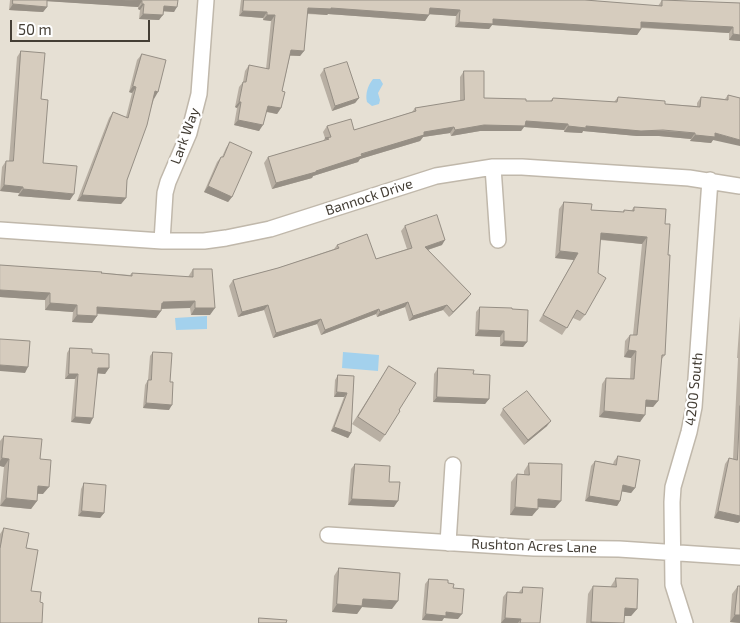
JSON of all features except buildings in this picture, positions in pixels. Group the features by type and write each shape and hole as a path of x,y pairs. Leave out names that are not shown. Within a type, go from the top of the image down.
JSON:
{"street":[{"name":"Lark Way","path":"162,241 165,192 189,133 199,94 206,0"},
{"name":"Bannock Drive","path":"0,230 162,241 204,240 270,229 436,176 494,167 522,167 710,180 740,186"},
{"path":"494,167 498,240"},
{"name":"4200 South","path":"685,623 675,592 672,552 673,487 690,432 694,407 710,180"},
{"path":"448,543 453,464"},
{"name":"Rushton Acres Lane","path":"328,534 534,548 597,548 740,557"}],"shaded area":[{"path":"0,0 740,0 740,623 0,623"}],"water":[{"path":"373,79 380,79 383,84 378,93 379,104 372,106 367,102 366,96 368,87"},
{"path":"207,316 207,329 176,330 175,318"},
{"path":"343,352 379,355 378,371 342,368"}]}
